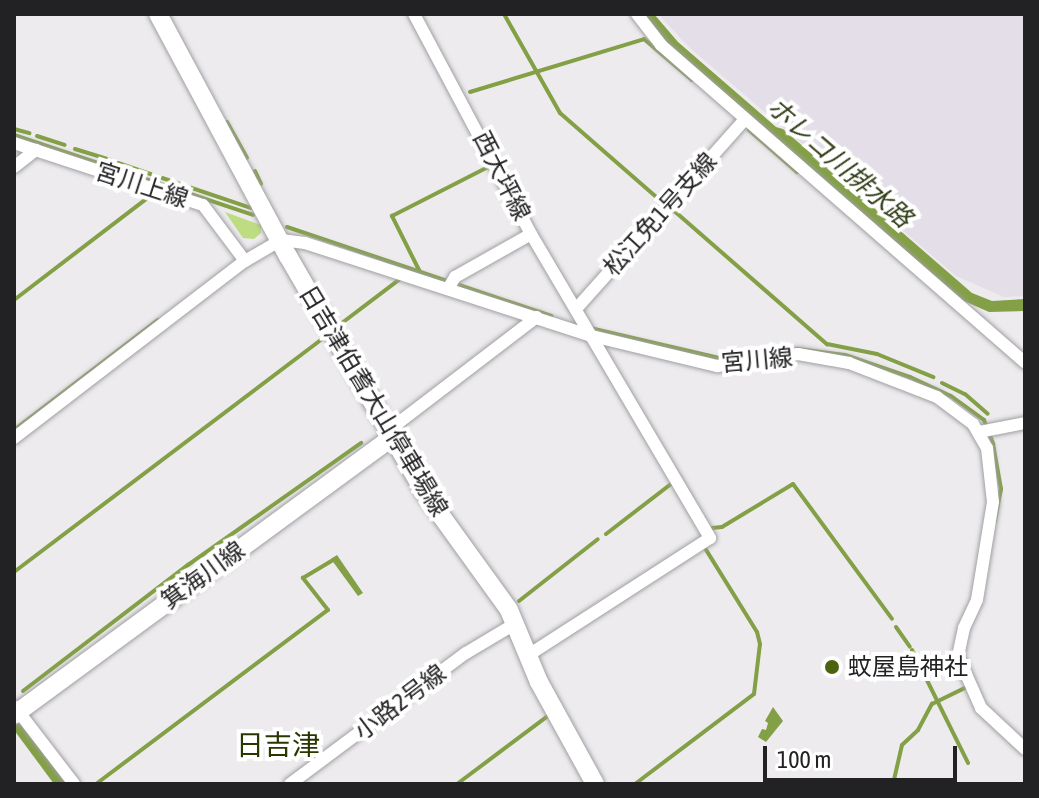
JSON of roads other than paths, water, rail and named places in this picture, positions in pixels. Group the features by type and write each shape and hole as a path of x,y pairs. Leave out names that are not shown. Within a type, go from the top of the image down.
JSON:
{"main road":[{"name":"日吉津伯耆大山停車場線","path":"158,14 281,240 424,492 509,610 527,656 595,784"},
{"name":"箕海川線","path":"16,711 391,433"}],"street":[{"name":"西大坪線","path":"414,14 531,234 710,538 527,656"},
{"path":"637,14 661,45 1025,362"},
{"name":"松江免1号支線","path":"576,309 745,119"},
{"name":"宮川上線","path":"14,143 203,205 245,261"},
{"path":"14,167 36,150"},
{"path":"448,289 455,277 531,234"},
{"path":"14,438 245,261 281,240"},
{"name":"宮川線","path":"281,240 305,243 592,336 717,366 798,354 849,363 937,397 962,413 979,432"},
{"path":"391,433 537,317"},
{"path":"1025,423 997,426 979,432 987,448 993,502 977,600 964,628 958,656 981,708 1025,749"},
{"name":"小路2号線","path":"290,784 466,653 513,625"},
{"path":"16,711 74,784"}],"waterway":[{"path":"504,14 560,113 662,202"},
{"path":"470,92 644,39 692,80"},
{"path":"227,122 247,158"},
{"path":"14,129 29,133"},
{"path":"749,130 797,172"},
{"path":"14,135 253,215"},
{"path":"37,136 65,145"},
{"path":"75,149 111,160"},
{"path":"118,163 251,208"},
{"path":"420,272 392,216 490,166"},
{"path":"255,171 261,184"},
{"path":"14,300 154,193"},
{"path":"672,209 827,344 877,354 933,377"},
{"path":"287,227 551,316"},
{"path":"338,326 400,279"},
{"path":"14,430 158,320"},
{"path":"590,328 723,359 781,351"},
{"path":"14,572 325,337"},
{"path":"797,349 845,355 910,377 951,396 984,420 993,444 1001,489 995,521"},
{"path":"942,383 965,394 988,414"},
{"path":"23,691 188,565 361,443"},
{"path":"606,534 671,484"},
{"path":"712,528 722,527 793,484 892,619"},
{"path":"519,601 598,539"},
{"path":"635,784 754,694 760,644 757,632 705,548"},
{"path":"96,784 328,610 303,578 335,559"},
{"path":"896,627 910,647"},
{"path":"912,650 968,763"},
{"path":"893,784 902,745 918,730 932,704 967,687"},
{"path":"457,784 548,716"}],"place":[{"name":"蚊屋島神社","path":"832,667"}],"district":[{"name":"日吉津","path":"278,745"}],"water label":[{"name":"ホレコ川排水路","path":"839,163"}]}
